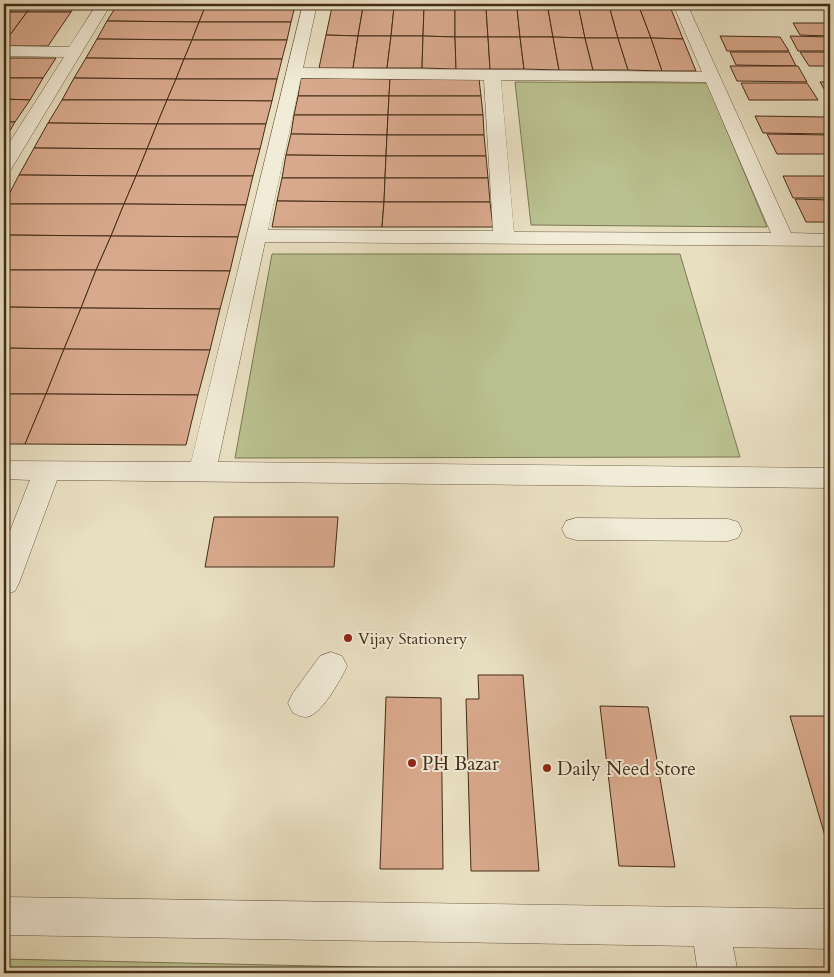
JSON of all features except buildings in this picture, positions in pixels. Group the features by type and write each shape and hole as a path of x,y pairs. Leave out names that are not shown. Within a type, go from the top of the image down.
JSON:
{"street":[{"path":"4,166 104,4"},
{"path":"202,472 310,4"},
{"path":"680,4 784,240"},
{"path":"738,4 830,4"},
{"path":"4,52 74,52"},
{"path":"294,73 712,77"},
{"path":"492,74 504,238"},
{"path":"256,236 830,240"},
{"path":"4,470 830,478"},
{"path":"4,584 47,470"},
{"path":"576,529 728,530"},
{"path":"305,703 331,666"},
{"path":"4,916 830,929"},
{"path":"710,927 718,973"}],"green space":[{"path":"515,82 707,83 767,227 531,225"},
{"path":"272,254 680,254 740,457 235,458"},
{"path":"4,959 628,973 4,973"}],"place":[{"name":"Vijay Stationery","path":"348,638"},
{"name":"PH Bazar","path":"412,763"},
{"name":"Daily Need Store","path":"547,768"}]}
